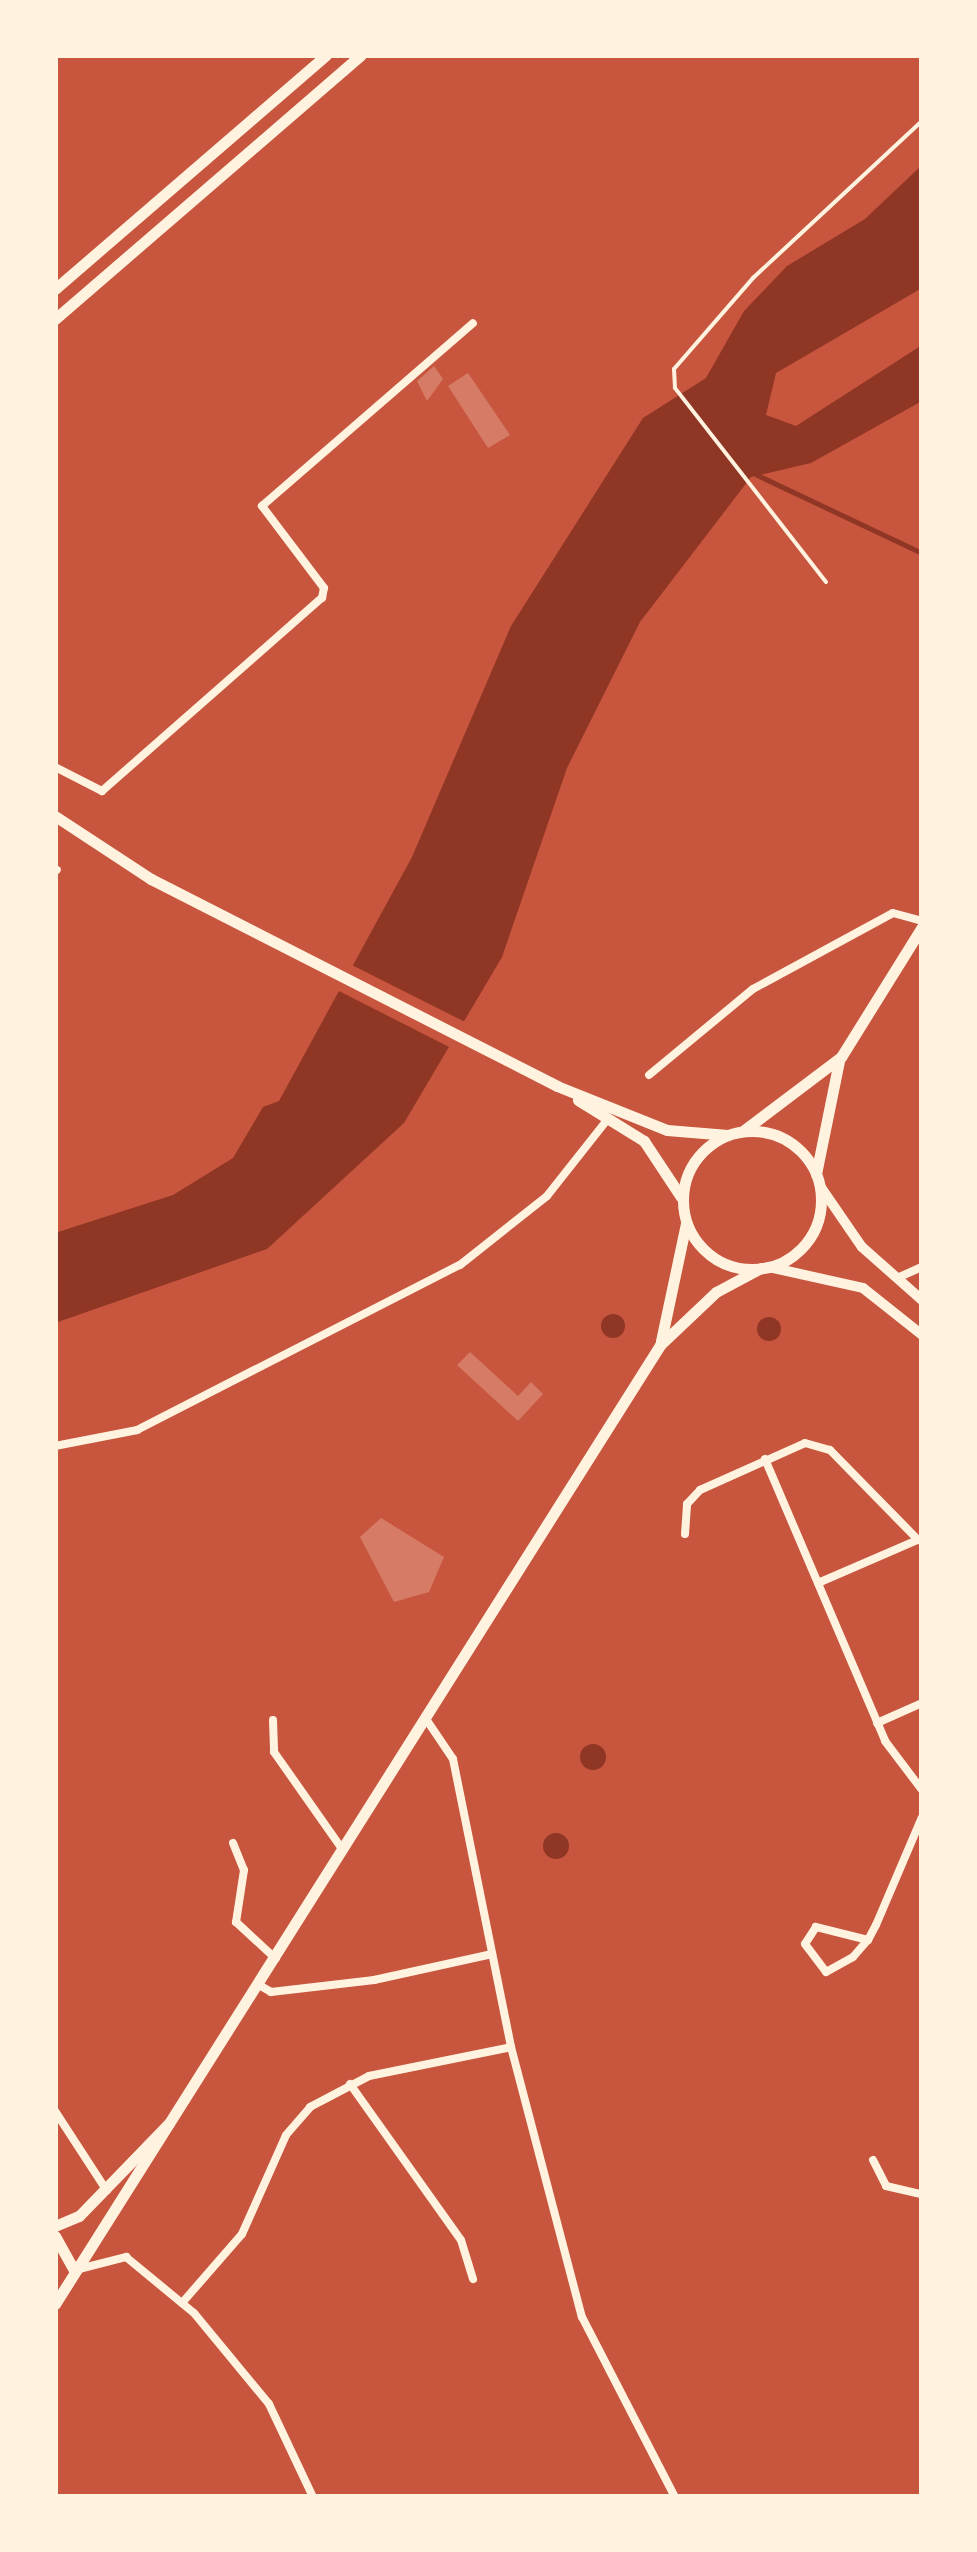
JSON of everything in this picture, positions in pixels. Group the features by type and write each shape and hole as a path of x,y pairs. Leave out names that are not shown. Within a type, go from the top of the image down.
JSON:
{"main road":[{"path":"55,289 326,55"},
{"path":"55,320 361,55"},
{"path":"302,76 316,94"},
{"path":"164,196 178,214"},
{"path":"55,816 280,944 524,1070 666,1130 728,1135 744,1131 841,1056 922,924"},
{"path":"56,2305 182,2108 265,1989 276,1959 660,1345 716,1292 765,1267 810,1236 841,1056"},
{"path":"558,1086 653,1151 683,1205 686,1220 660,1345"},
{"path":"744,1131 787,1140 818,1180"},
{"path":"683,1205 699,1156 728,1135"},
{"path":"686,1220 723,1262 765,1267"},
{"path":"55,2226 107,2191 182,2108"},
{"path":"55,2236 77,2272"}],"street":[{"path":"55,767 102,791 322,598 324,588 262,506 473,323"},
{"path":"650,1075 752,989 893,913 922,924"},
{"path":"58,1445 138,1430 460,1265 548,1196 607,1120"},
{"path":"818,1180 854,1238 922,1300"},
{"path":"765,1267 864,1288 922,1335"},
{"path":"897,1278 922,1267"},
{"path":"685,1534 693,1496 798,1444 821,1446 920,1539 818,1582"},
{"path":"765,1459 877,1723 922,1790"},
{"path":"877,1723 922,1703"},
{"path":"426,1719 440,1728 511,2047 588,2336 674,2497"},
{"path":"273,1720 274,1752 344,1850"},
{"path":"868,1940 816,1927 805,1944 831,1972 868,1940 922,1817"},
{"path":"233,1843 244,1870 236,1922 276,1959"},
{"path":"265,1989 485,1962 492,1954"},
{"path":"182,2303 242,2234 296,2120 350,2084 511,2047"},
{"path":"350,2084 462,2240 473,2278"},
{"path":"55,2111 107,2191"},
{"path":"873,2160 886,2186 922,2194"},
{"path":"77,2272 126,2257 182,2303 256,2382 313,2497"}],"path":[{"path":"826,582 675,388 682,356 753,278 922,122"}],"shaded area":[{"path":"922,165 922,288 776,373 766,415 796,426 922,345 922,401 811,463 751,477 640,622 567,768 502,957 404,1123 267,1249 55,1323 55,1233 173,1195 233,1158 263,1107 279,1101 412,857 511,626 643,418 706,378 744,311 787,266 865,219"},
{"path":"613,1314 622,1317 622,1335 613,1338 604,1335 601,1326 604,1317"},
{"path":"769,1317 778,1320 778,1338 769,1341 760,1338 757,1329 760,1320"},
{"path":"593,1744 603,1747 603,1767 593,1770 583,1767 580,1757 583,1747"},
{"path":"556,1833 566,1836 566,1856 556,1859 546,1856 543,1846 546,1836"}],"pier":[{"path":"346,962 469,1024 455,1050 335,989"}],"building":[{"path":"434,366 443,379 427,401 417,381"},
{"path":"468,373 510,435 488,448 448,386"},
{"path":"470,1352 518,1396 531,1382 543,1394 518,1421 457,1365"},
{"path":"381,1518 444,1557 429,1592 394,1602 360,1537"}],"waterway":[{"path":"757,475 922,553"}]}
